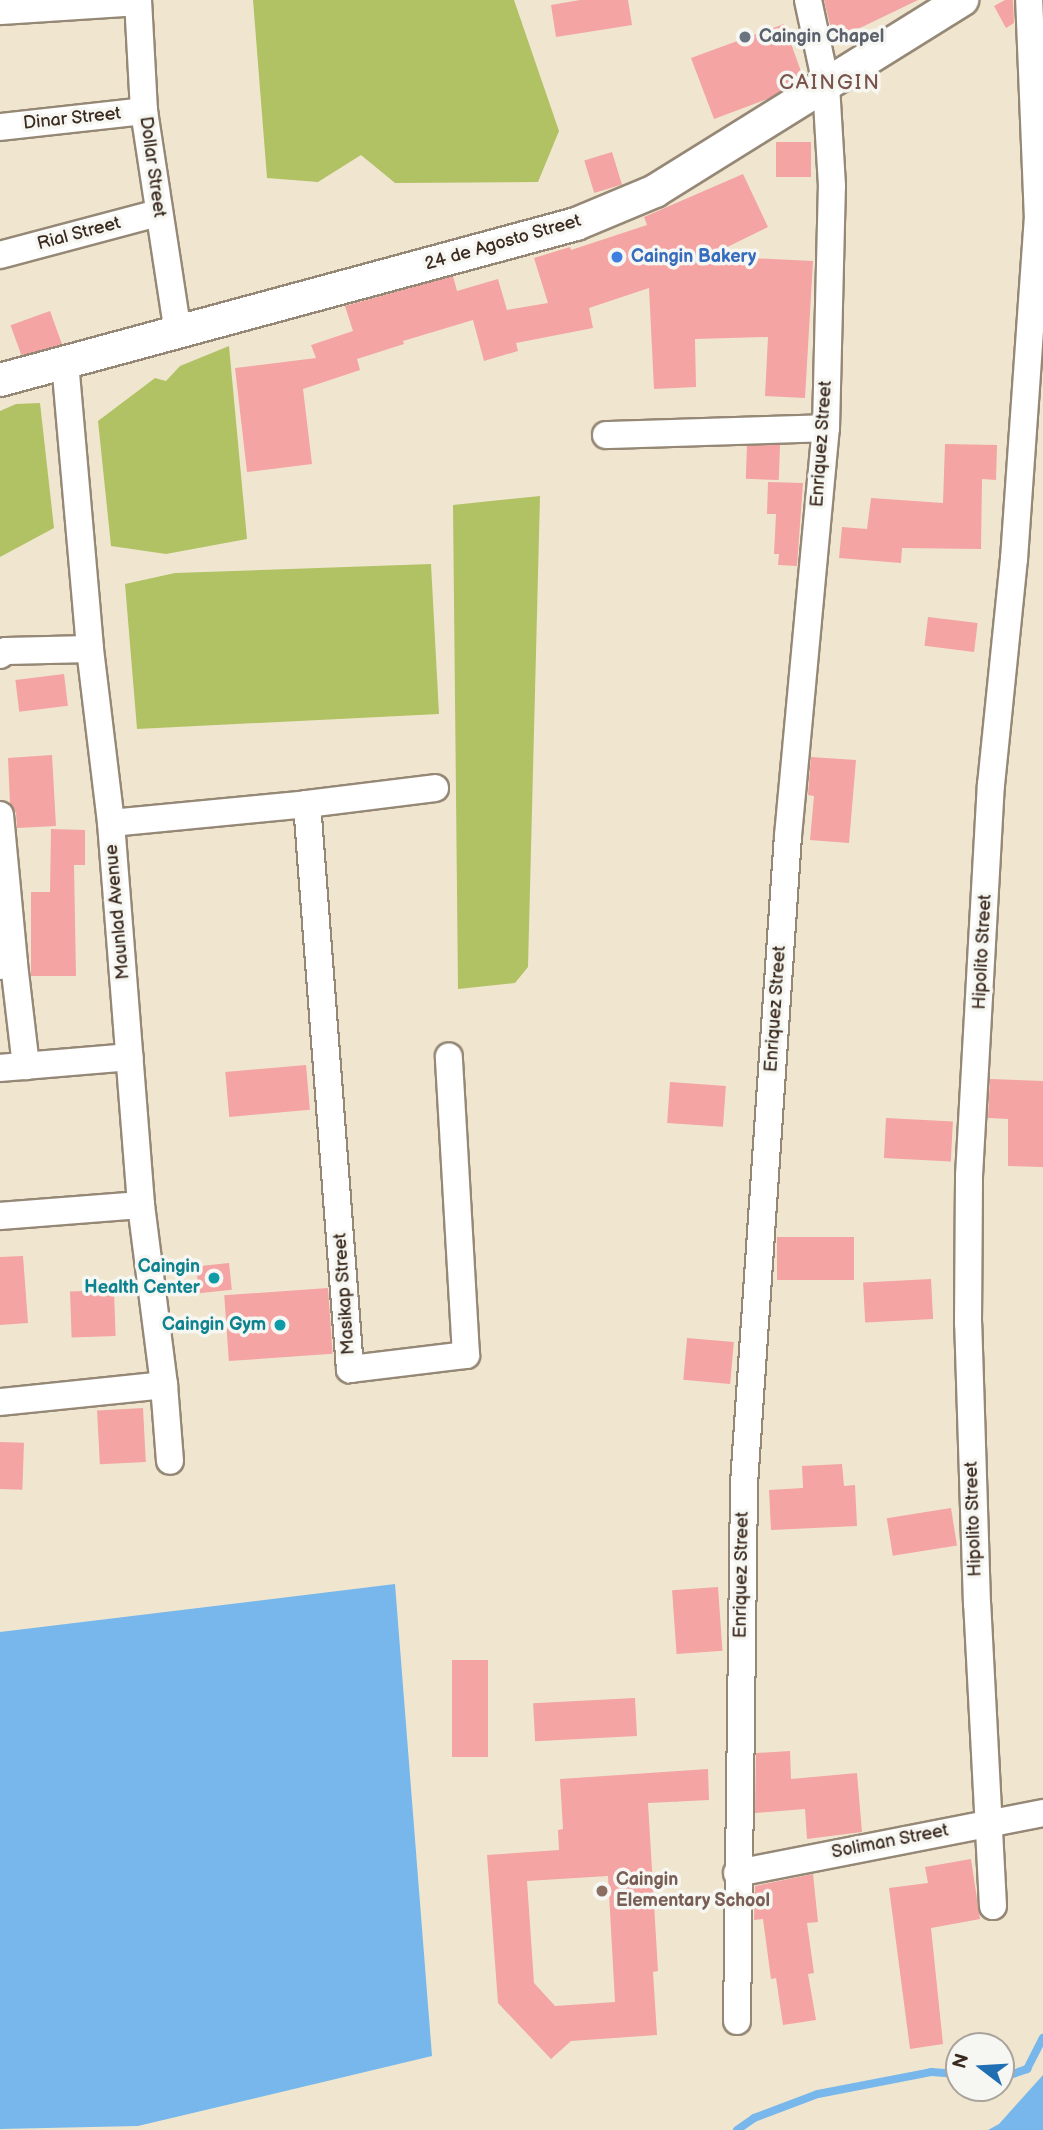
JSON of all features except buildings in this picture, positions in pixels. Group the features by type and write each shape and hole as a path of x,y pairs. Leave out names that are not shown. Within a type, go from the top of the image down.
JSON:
{"street":[{"name":"Enriquez Street","path":"737,2021 744,1484 788,836 825,429 832,186 826,84 808,0"},
{"name":"24 de Agosto Street","path":"0,380 576,224 655,191 961,0"},
{"name":"Hipolito Street","path":"993,1906 968,1324 970,1176 991,785 1014,559 1038,220 1029,0"},
{"path":"0,12 138,1"},
{"name":"Dollar Street","path":"138,1 144,111 178,332"},
{"name":"Dinar Street","path":"0,127 144,111"},
{"name":"Rial Street","path":"0,254 158,213"},
{"name":"Maunlad Avenue","path":"65,362 90,649 111,823 141,1205 164,1385 170,1461"},
{"path":"606,435 825,429"},
{"path":"0,655 6,651 90,649"},
{"path":"111,823 307,804 435,788"},
{"name":"Masikap Street","path":"307,804 350,1369 466,1355 449,1056"},
{"path":"0,815 13,1067 130,1057"},
{"path":"0,1216 141,1205"},
{"path":"0,1402 164,1385"},
{"name":"Soliman Street","path":"737,1873 1043,1813"}],"green space":[{"path":"253,0 514,0 559,131 538,182 395,183 361,155 318,182 267,178"},
{"path":"229,346 247,539 166,554 111,546 98,421 155,378 166,381 180,366"},
{"path":"40,403 54,528 0,557 0,411 16,404"},
{"path":"540,496 528,967 515,983 458,989 453,505"},
{"path":"431,564 439,714 137,729 125,584 175,573"}],"water":[{"path":"395,1584 432,2056 138,2126 0,2129 0,1632"},
{"path":"1043,2075 1043,2130 988,2130 999,2124"}],"waterway":[{"path":"1015,2073 1027,2069 1043,2038"},
{"path":"737,2130 754,2118 818,2094 931,2072 945,2073"}],"place":[{"name":"Caingin Chapel","path":"745,37"},
{"name":"Caingin Bakery","path":"617,257"},
{"name":"Caingin Health Center","path":"214,1278"},
{"name":"Caingin Gym","path":"280,1325"},
{"name":"Caingin Elementary School","path":"602,1891"}],"district":[{"name":"CAINGIN","path":"830,83"}]}
